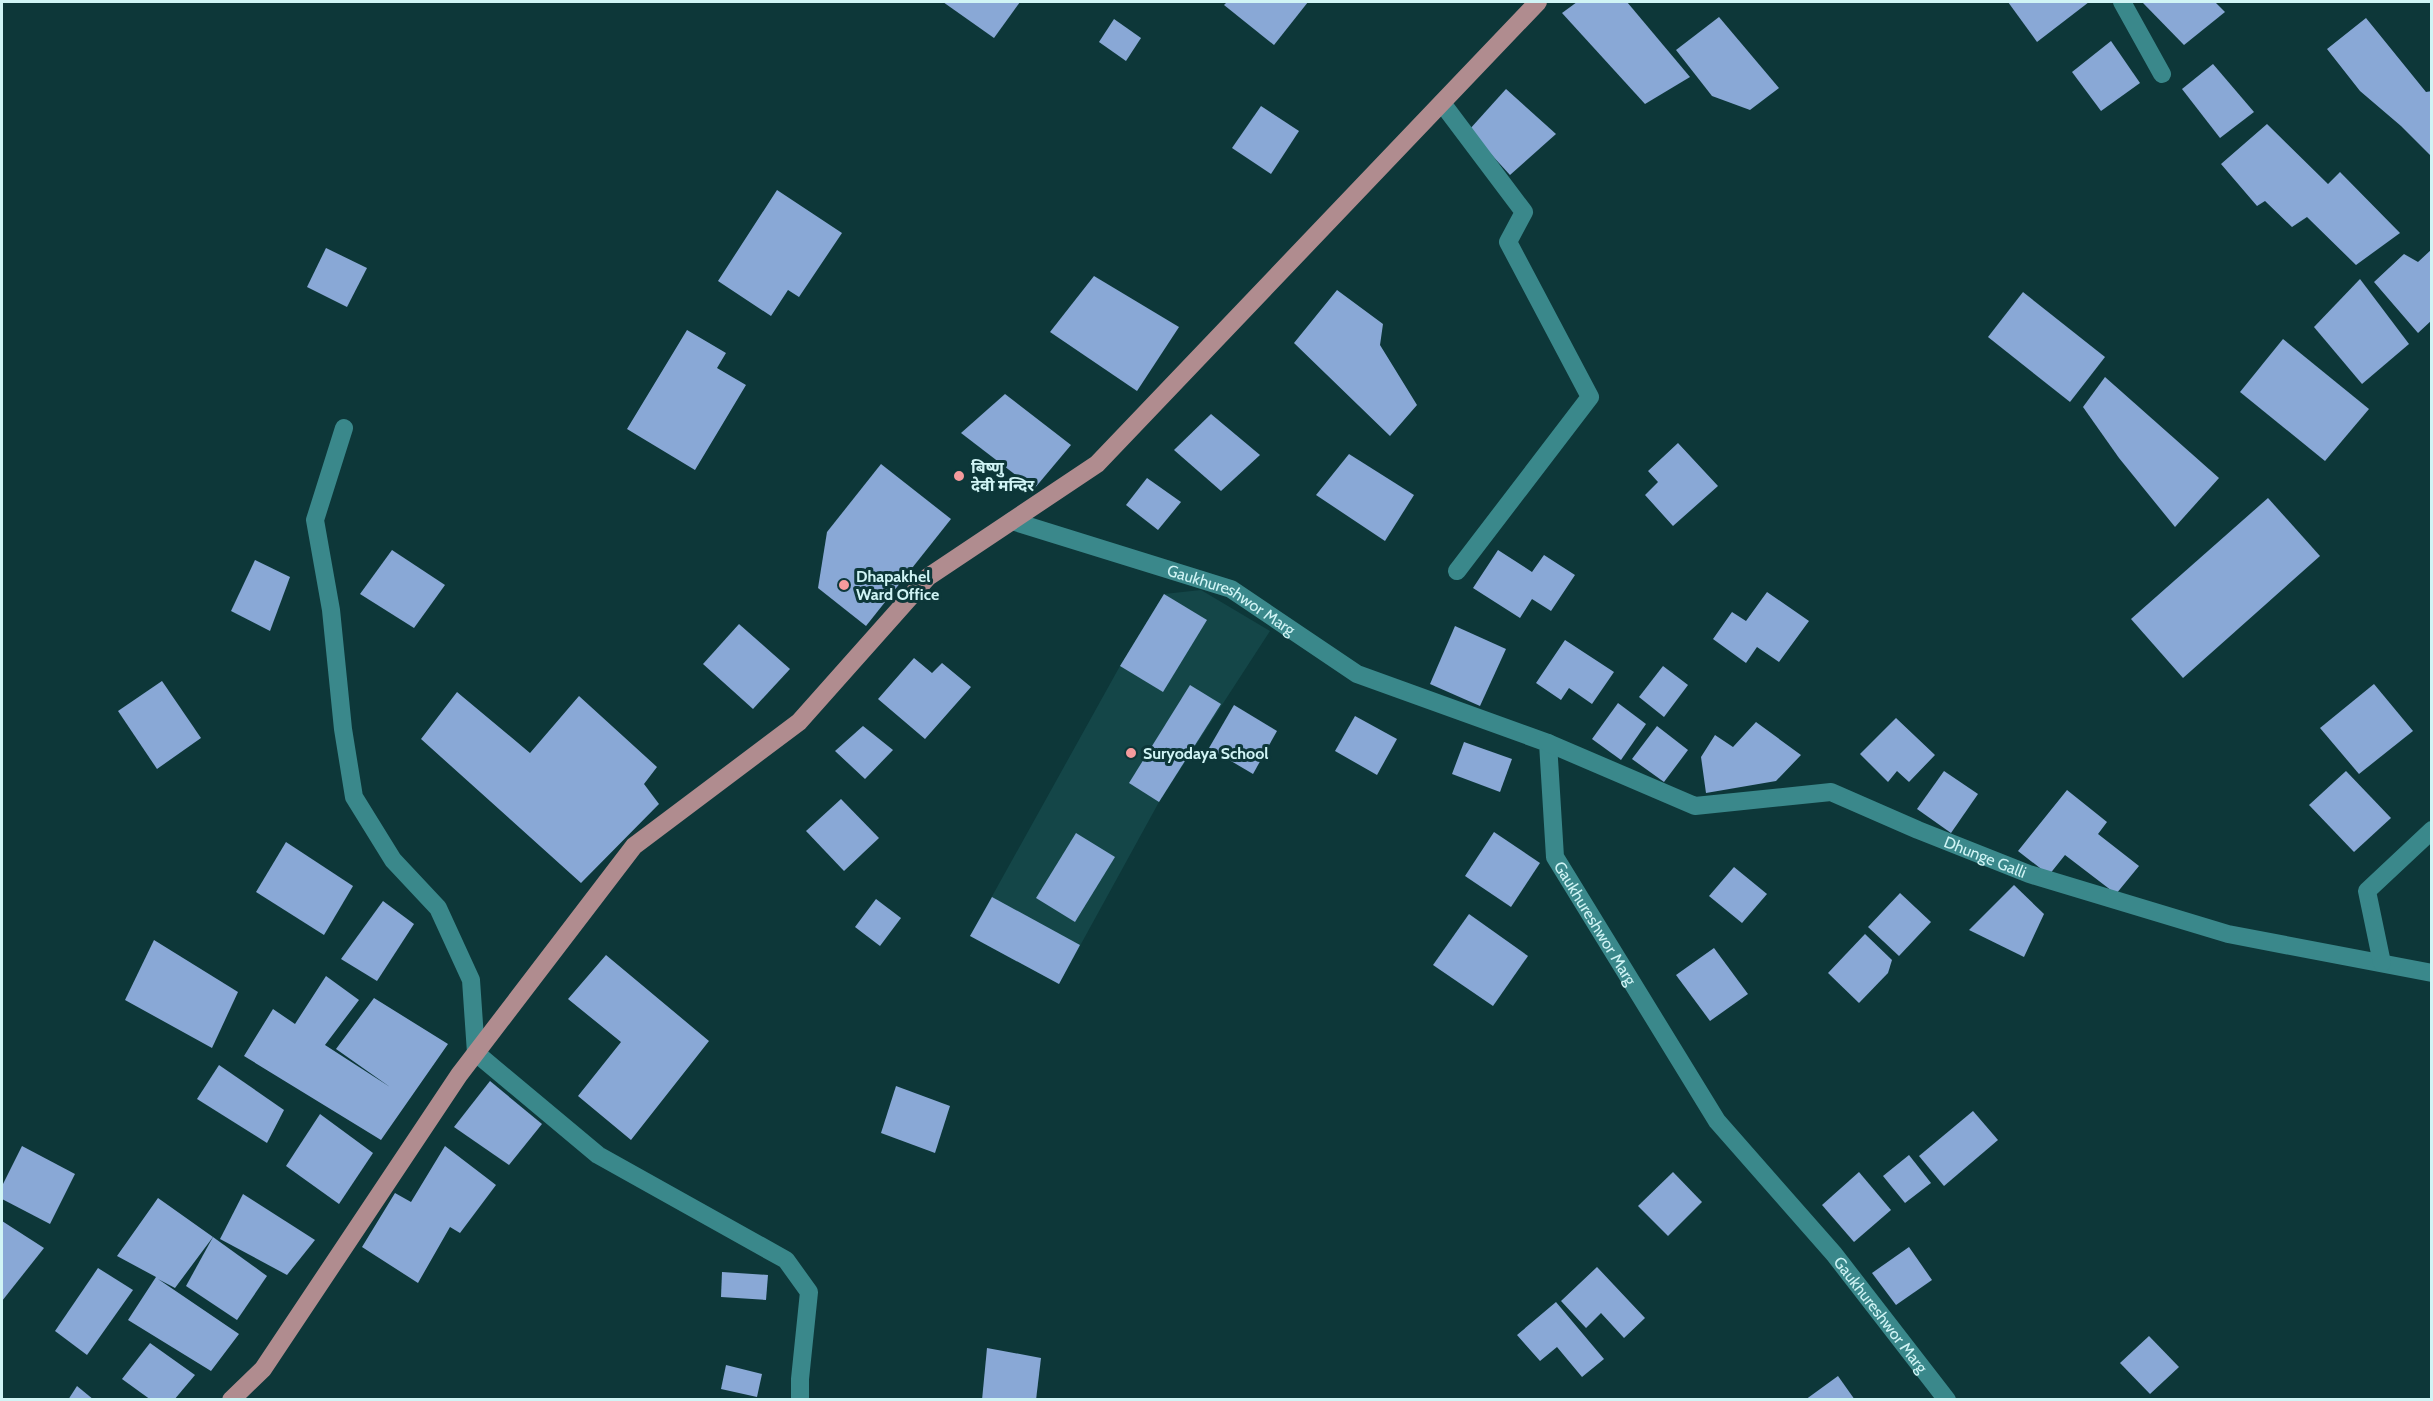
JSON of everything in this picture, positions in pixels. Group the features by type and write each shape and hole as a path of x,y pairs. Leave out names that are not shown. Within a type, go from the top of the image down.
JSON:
{"main road":[{"path":"231,1400 263,1369 476,1053 634,846 799,722 928,577 1097,464 1538,2"}],"street":[{"path":"2122,2 2162,74"},
{"path":"1442,103 1524,212 1508,242 1590,397 1458,571"},
{"path":"344,428 315,520 331,610 343,729 354,797 393,860 438,908 471,980 476,1053 598,1155 786,1260 809,1292 800,1400"},
{"name":"Gaukhureshwor Marg","path":"1012,521 1231,589 1357,674 1548,743 1555,857 1561,867 1717,1121 1834,1254 1947,1400"},
{"name":"Dhunge Galli","path":"1548,743 1695,806 1831,792 1918,830 2040,877 2228,934 2432,973"},
{"path":"2382,963 2367,891 2432,830"}],"shaded area":[{"name":"Suryodaya School","path":"1201,590 1270,631 1159,802 1059,984 970,936 1120,666 1164,594"}],"building":[{"path":"943,2 1020,2 994,38"},
{"path":"1227,2 1308,2 1274,45 1224,5"},
{"path":"1577,2 1627,2 1690,77 1645,104 1562,13"},
{"path":"2008,2 2089,2 2037,42"},
{"path":"2215,2 2225,12 2184,45 2143,3"},
{"path":"1719,17 1779,88 1750,110 1712,96 1676,50"},
{"path":"2366,18 2426,92 2432,91 2432,157 2401,126 2360,91 2327,49"},
{"path":"1114,19 1141,38 1126,61 1099,42"},
{"path":"2111,41 2140,83 2101,111 2072,72"},
{"path":"2213,64 2254,112 2220,138 2182,89"},
{"path":"1506,89 1556,134 1510,175 1469,130"},
{"path":"1261,106 1299,131 1271,174 1232,148"},
{"path":"2267,124 2328,184 2340,172 2400,233 2356,265 2307,217 2292,227 2265,201 2257,206 2221,164"},
{"path":"777,190 842,233 799,297 788,290 771,316 718,281"},
{"path":"326,248 367,268 347,307 307,287"},
{"path":"2432,249 2432,320 2418,333 2374,282 2404,254 2418,262"},
{"path":"1094,276 1179,327 1137,391 1050,332"},
{"path":"2360,279 2409,344 2362,384 2314,327"},
{"path":"1337,290 1383,324 1380,345 1417,405 1390,436 1294,343"},
{"path":"2023,292 2105,357 2070,402 1988,337"},
{"path":"687,330 726,353 717,368 746,385 695,470 627,429"},
{"path":"2283,339 2369,409 2325,461 2240,392"},
{"path":"2105,377 2219,478 2175,527 2119,458 2083,407"},
{"path":"1005,394 1071,445 1034,489 961,433"},
{"path":"1211,414 1260,455 1221,491 1174,450"},
{"path":"1678,443 1718,486 1673,526 1645,495 1658,482 1648,471"},
{"path":"1349,454 1414,495 1385,541 1316,495"},
{"path":"881,464 951,519 866,626 818,588 827,532"},
{"path":"1147,478 1181,502 1158,530 1126,505"},
{"path":"2268,498 2320,556 2183,678 2131,619"},
{"path":"392,550 445,585 414,628 360,594"},
{"path":"1498,550 1532,572 1544,555 1575,575 1551,611 1532,599 1520,618 1473,588"},
{"path":"255,560 290,577 270,631 231,611"},
{"path":"1767,592 1809,621 1779,662 1757,647 1746,663 1713,639 1732,612 1746,621"},
{"path":"1164,594 1207,620 1163,692 1120,666"},
{"path":"739,624 790,669 753,709 703,664"},
{"path":"1455,626 1506,649 1480,706 1430,684"},
{"path":"1565,640 1614,672 1592,704 1569,688 1561,700 1536,683"},
{"path":"914,658 932,673 942,663 971,687 925,739 878,699"},
{"path":"1663,666 1688,685 1664,717 1639,697"},
{"path":"162,681 201,738 157,769 118,711"},
{"path":"2374,684 2413,731 2359,774 2320,728"},
{"path":"1190,685 1221,704 1159,802 1129,783"},
{"path":"457,692 530,753 579,696 657,767 644,784 659,804 581,883 421,739"},
{"path":"1618,703 1646,724 1621,760 1592,739"},
{"path":"1234,705 1277,731 1253,774 1209,748"},
{"path":"1355,716 1397,739 1377,775 1335,751"},
{"path":"1896,718 1935,755 1909,782 1897,771 1888,782 1860,754"},
{"path":"1756,722 1801,755 1776,781 1706,793 1701,757 1715,735 1733,747"},
{"path":"863,726 893,750 865,779 835,751"},
{"path":"1657,726 1688,750 1664,782 1632,759"},
{"path":"1464,742 1512,759 1500,792 1452,774"},
{"path":"1944,771 1978,794 1951,833 1917,809"},
{"path":"2346,771 2391,818 2354,852 2309,805"},
{"path":"2067,790 2107,822 2098,834 2139,866 2116,894 2065,855 2049,875 2018,851"},
{"path":"841,799 879,838 844,871 806,831"},
{"path":"1494,832 1540,863 1511,907 1465,876"},
{"path":"1076,833 1115,857 1075,922 1036,898"},
{"path":"286,842 353,886 324,935 256,892"},
{"path":"1734,867 1767,894 1742,923 1709,896"},
{"path":"2014,885 2044,914 2024,957 1969,930"},
{"path":"1900,893 1931,922 1899,956 1868,927"},
{"path":"992,897 1080,945 1059,984 970,936"},
{"path":"876,899 901,918 880,946 855,927"},
{"path":"383,901 414,924 377,981 341,959"},
{"path":"1469,914 1528,956 1493,1006 1433,965"},
{"path":"1865,934 1892,960 1888,973 1859,1003 1828,973"},
{"path":"154,940 238,992 212,1048 125,1000"},
{"path":"1714,948 1748,994 1710,1021 1676,975"},
{"path":"606,955 709,1041 631,1140 578,1096 621,1042 568,999"},
{"path":"326,976 359,1000 325,1045 390,1087 336,1049 374,998 448,1044 381,1140 244,1056 273,1009 295,1024"},
{"path":"219,1065 284,1110 267,1143 197,1099"},
{"path":"490,1081 542,1124 509,1165 454,1127"},
{"path":"896,1086 950,1106 935,1153 881,1133"},
{"path":"1973,1111 1998,1140 1944,1186 1919,1156"},
{"path":"320,1114 373,1153 339,1204 286,1166"},
{"path":"22,1146 75,1174 50,1224 2,1199 2,1186"},
{"path":"445,1146 496,1185 460,1233 450,1227 418,1283 362,1247 395,1193 411,1202"},
{"path":"1909,1155 1931,1183 1905,1203 1883,1176"},
{"path":"1673,1172 1702,1202 1668,1236 1638,1206"},
{"path":"1859,1172 1891,1210 1854,1242 1822,1205"},
{"path":"243,1194 315,1240 287,1275 220,1239"},
{"path":"158,1198 213,1237 175,1288 158,1279 239,1334 211,1371 128,1320 156,1277 117,1256"},
{"path":"2,1221 44,1248 2,1301"},
{"path":"213,1237 267,1276 237,1320 186,1286"},
{"path":"1909,1247 1932,1280 1896,1305 1872,1273"},
{"path":"1597,1267 1645,1318 1624,1338 1601,1313 1586,1328 1561,1301"},
{"path":"98,1268 133,1290 87,1355 55,1331"},
{"path":"722,1272 768,1275 766,1300 721,1297"},
{"path":"1556,1302 1604,1359 1582,1377 1557,1347 1540,1361 1517,1335"},
{"path":"2149,1336 2179,1367 2150,1394 2120,1363"},
{"path":"150,1343 195,1375 174,1400 151,1400 122,1379"},
{"path":"987,1348 1041,1358 1036,1400 982,1400"},
{"path":"726,1365 762,1374 757,1397 721,1389"},
{"path":"1838,1376 1855,1400 1805,1400"},
{"path":"77,1386 94,1400 68,1400"}],"place":[{"name":"बिष्णु देवी मन्दिर","path":"959,476"},
{"name":"Dhapakhel Ward Office","path":"844,585"},
{"name":"Suryodaya School","path":"1131,753"}]}
